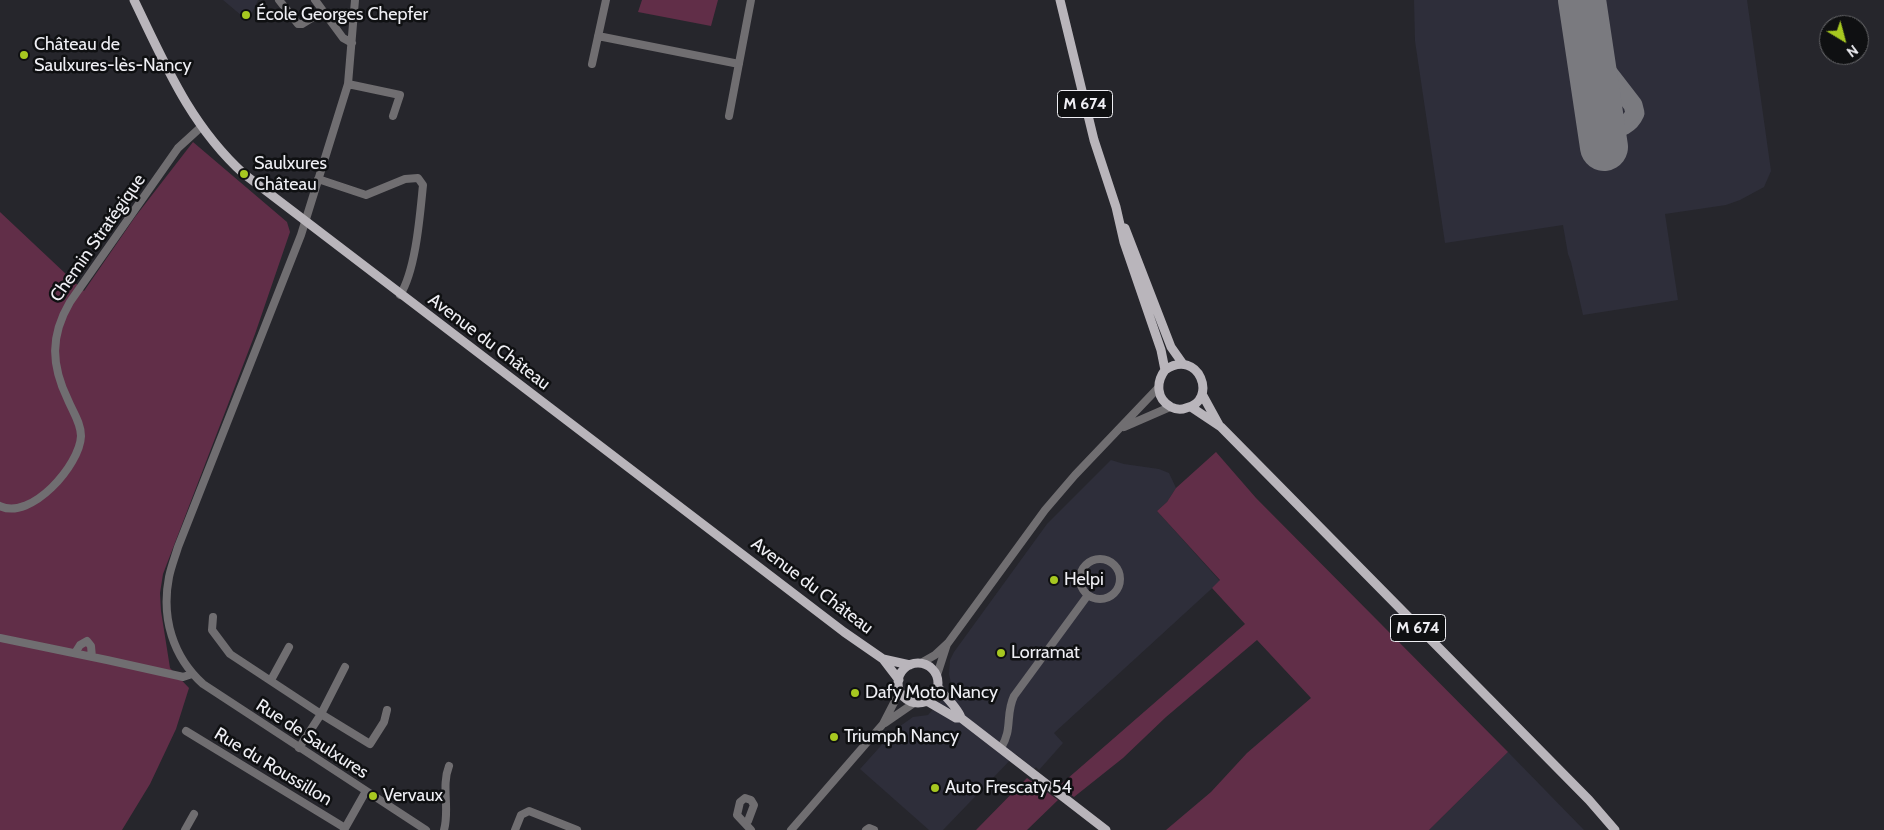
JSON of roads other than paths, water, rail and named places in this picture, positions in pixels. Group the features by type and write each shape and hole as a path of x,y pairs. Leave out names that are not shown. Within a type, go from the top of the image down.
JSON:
{"main road":[{"name":"Avenue du Château","path":"134,0 173,80 200,127 213,144 265,192 830,621 883,658 910,665"},
{"name":"M 674","path":"1060,0 1094,140 1116,207 1124,242 1161,350 1165,370"},
{"name":"M 674","path":"1116,207 1131,240 1172,347 1183,364"},
{"path":"1177,364 1183,364 1198,372 1202,378 1202,394 1195,404 1190,407 1177,409 1170,407 1160,396 1158,388 1161,375 1165,370 1177,364"},
{"name":"M 674","path":"1202,394 1221,427"},
{"name":"M 674","path":"1190,407 1221,427 1589,800 1615,830"},
{"name":"Avenue du Château","path":"883,658 898,680"},
{"path":"938,687 932,698 927,701 914,702 908,700 900,691 898,680 900,674 910,665 921,663 929,666 937,675 938,687 947,700 960,712 961,718"},
{"path":"927,701 956,718 961,718 1106,830"}],"street":[{"path":"279,0 298,24 302,24 323,11"},
{"path":"315,0 343,38 352,43"},
{"path":"0,638 179,676 185,677 189,671 178,654 170,629 166,607 169,577 305,221 348,84 355,0"},
{"path":"592,64 606,0"},
{"path":"729,116 751,0"},
{"path":"598,36 739,64"},
{"path":"348,84 400,95 393,116"},
{"name":"Chemin Stratégique","path":"0,506 15,509 27,506 52,487 75,459 79,449 81,434 58,372 55,348 58,324 70,302 178,148 200,127"},
{"path":"318,179 366,195 406,180 418,178 423,185 418,228 407,283 400,295"},
{"path":"921,663 948,642 1045,510 1075,475 1158,388"},
{"path":"1120,430 1170,407"},
{"path":"1100,559 1115,565 1118,569 1120,580 1117,590 1104,599 1088,595 1081,581 1085,566 1090,562 1100,559"},
{"path":"1000,748 1008,734 1009,709 1014,696 1088,595"},
{"path":"214,617 212,630 230,654 370,744 384,722 387,710"},
{"path":"75,653 80,645 87,641 91,646 92,657"},
{"path":"937,675 948,642"},
{"path":"271,680 289,647"},
{"path":"299,748 321,714 345,667"},
{"name":"Rue de Saulxures","path":"189,671 214,693 426,830"},
{"path":"884,724 900,691"},
{"path":"791,830 884,724 914,702"},
{"name":"Rue du Roussillon","path":"186,731 344,829"},
{"path":"444,830 447,808 446,781 449,766"},
{"path":"344,829 366,791"},
{"path":"515,830 521,814 528,811 577,830"},
{"path":"185,830 194,814"},
{"path":"745,823 751,830"}],"place":[{"name":"École Georges Chepfer","path":"246,15"},
{"name":"Château de Saulxures-lès-Nancy","path":"24,55"},
{"name":"Saulxures Château","path":"244,174"},
{"name":"Helpi","path":"1054,580"},
{"name":"Lorramat","path":"1001,653"},
{"name":"Dafy Moto Nancy","path":"855,693"},
{"name":"Triumph Nancy","path":"834,737"},
{"name":"Auto Frescaty 54","path":"935,788"},
{"name":"Vervaux","path":"373,796"}]}
